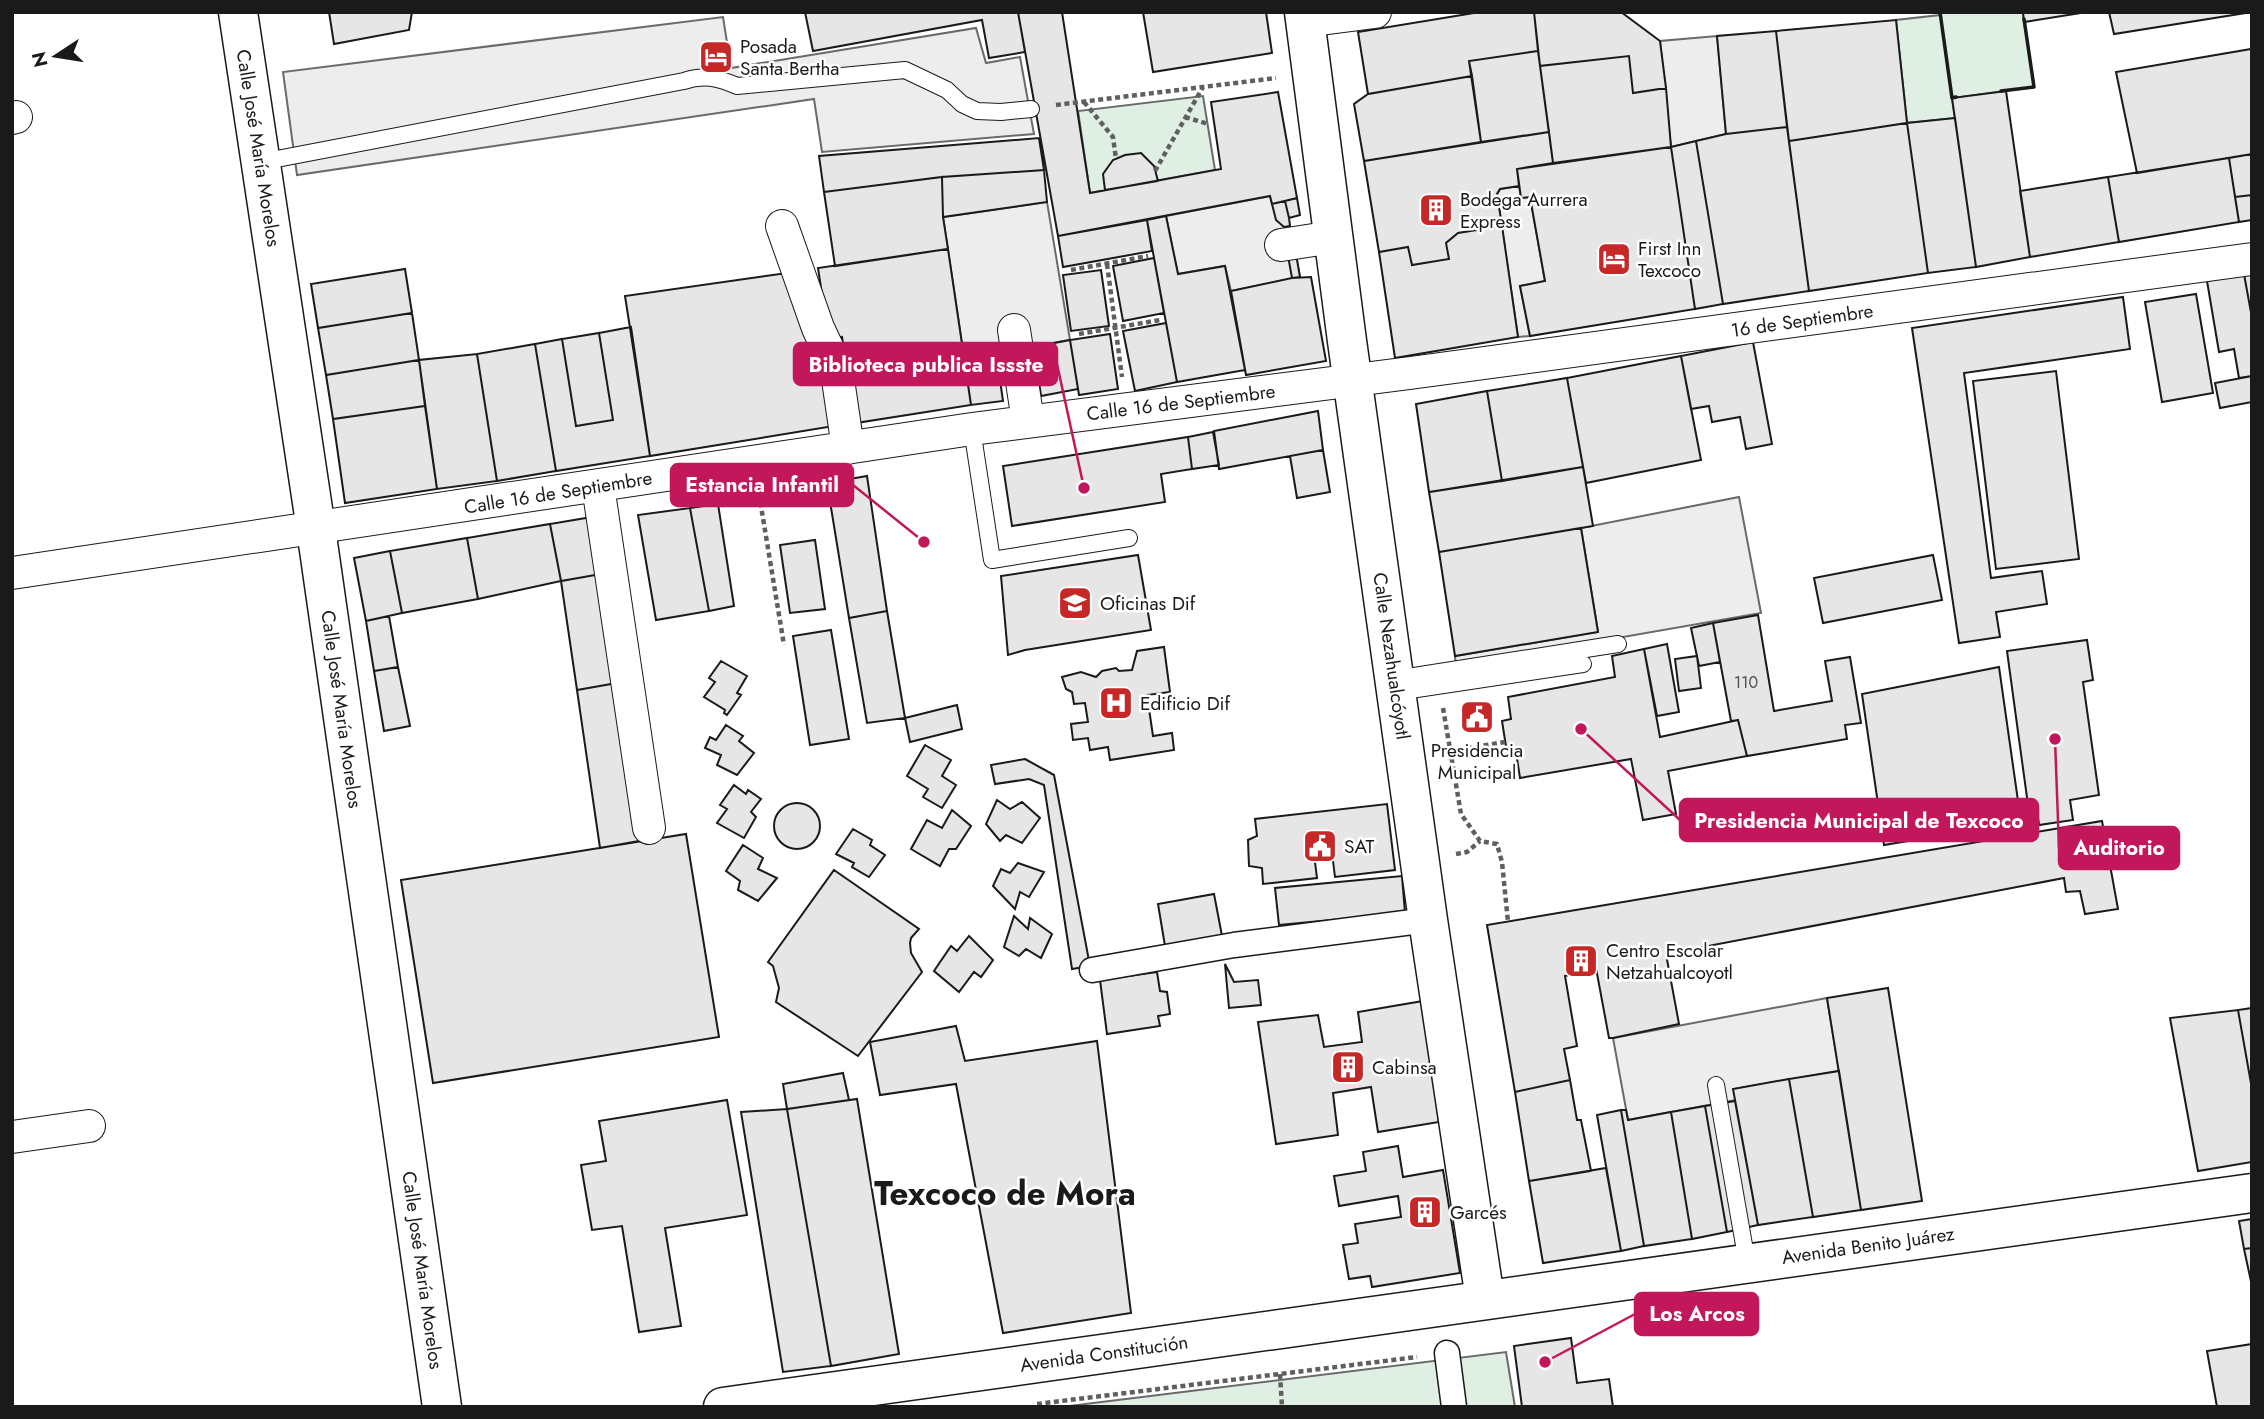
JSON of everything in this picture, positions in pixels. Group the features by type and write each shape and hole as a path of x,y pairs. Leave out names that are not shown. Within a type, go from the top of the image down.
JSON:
{"street":[{"name":"Calle José María Morelos","path":"238,12 316,529 442,1407"},
{"path":"1305,17 1375,12"},
{"name":"Calle Nezahualcóyotl","path":"1305,17 1428,920 1485,1298"},
{"path":"782,226 818,328 836,366 848,448"},
{"path":"1281,245 1333,237"},
{"name":"16 de Septiembre","path":"1353,379 2252,259"},
{"path":"1014,330 1028,421"},
{"name":"Calle 16 de Septiembre","path":"12,573 972,429 1353,379"},
{"path":"598,486 649,828"},
{"path":"1091,970 1234,945 1428,920"},
{"path":"12,1137 89,1126"},
{"name":"Avenida Benito Juárez","path":"1485,1298 2252,1193"},
{"name":"Avenida Constitución","path":"723,1407 1485,1298"},
{"path":"1447,1353 1454,1407"}],"lane":[{"path":"261,162 695,77 717,78 737,86 905,70 947,90 961,104 977,111 1001,112 1031,108"},
{"path":"972,429 992,560 1129,538"},
{"path":"1396,685 1618,644"},
{"path":"1396,685 1440,685 1583,664"},
{"path":"1716,1085 1747,1262"}],"path":[{"path":"1031,108 1276,78"},
{"path":"1155,171 1203,87"},
{"path":"1084,102 1113,137 1116,159"},
{"path":"1185,117 1208,124"},
{"path":"1071,270 1148,256"},
{"path":"1107,264 1126,409"},
{"path":"1079,334 1160,320"},
{"path":"754,462 784,645"},
{"path":"1440,685 1461,814 1480,842 1497,844 1502,862 1508,922"},
{"path":"1450,751 1506,743"},
{"path":"1025,1405 1447,1353"},
{"path":"1280,1374 1282,1407"}],"green space":[{"path":"1940,12 2023,12 2034,87 1952,98 1955,118 1907,123 1896,20 1940,15"},
{"path":"1203,96 1215,170 1090,193 1078,111"},
{"path":"1506,1352 1515,1407 1061,1407"}],"shaded area":[{"path":"723,17 731,68 976,28 986,63 1020,57 1034,134 822,152 814,99 297,175 283,72"},
{"path":"1717,36 1726,134 1671,147 1660,41"},
{"path":"1519,186 1521,198 1530,197 1545,281 1520,286 1530,336 1518,337 1497,194 1500,189"},
{"path":"1270,196 1272,204 1285,201 1300,277 1231,291 1225,266 1178,274 1166,216"},
{"path":"1047,202 1070,340 964,357 943,217"},
{"path":"1739,497 1761,613 1456,666 1455,656 1598,632 1581,528"},
{"path":"1827,998 1839,1071 1734,1089 1736,1100 1628,1120 1613,1038"}],"building":[{"path":"329,12 412,12 409,30 334,44"},
{"path":"805,12 1018,12 1025,52 989,58 982,20 813,51"},
{"path":"1018,12 1062,12 1090,193 1221,169 1211,102 1278,92 1297,198 1272,204 1270,196 1058,236"},
{"path":"1143,12 1266,12 1272,53 1153,72"},
{"path":"1480,12 1534,12 1538,51 1469,61 1472,76 1368,94 1358,32"},
{"path":"1534,12 1621,12 1660,41 1666,88 1633,93 1629,56 1540,66"},
{"path":"2023,12 2087,12 2024,22"},
{"path":"2109,12 2252,12 2114,34"},
{"path":"1896,20 1907,123 1789,141 1776,31"},
{"path":"1776,31 1787,127 1726,134 1717,36"},
{"path":"2251,49 2252,154 2137,173 2116,72"},
{"path":"1538,51 1549,132 1481,142 1469,61"},
{"path":"1629,56 1633,93 1666,88 1671,147 1553,163 1540,66"},
{"path":"1472,76 1481,142 1364,161 1354,104 1368,94"},
{"path":"2006,91 2030,257 1976,267 1952,98"},
{"path":"1955,118 1976,267 1928,273 1907,123"},
{"path":"1907,123 1928,273 1809,291 1789,141"},
{"path":"1787,127 1809,291 1723,304 1696,141 1726,134"},
{"name":"Bodega Aurrera Express","path":"1549,132 1553,163 1517,169 1519,186 1500,189 1497,194 1502,226 1458,233 1446,243 1449,259 1412,265 1408,247 1379,252 1364,161"},
{"path":"1039,138 1044,170 942,177 824,192 819,156"},
{"path":"1696,141 1723,304 1695,309 1671,147"},
{"name":"First Inn Texcoco","path":"1671,147 1695,309 1530,336 1520,286 1545,281 1530,197 1521,198 1517,169"},
{"path":"1141,153 1154,166 1158,181 1105,190 1103,174 1113,160"},
{"path":"2252,154 2252,195 2235,197 2229,158"},
{"path":"2229,158 2239,222 2119,242 2108,177"},
{"path":"1044,170 1047,202 943,217 942,177"},
{"path":"942,177 943,217 948,249 835,266 824,192"},
{"path":"2108,177 2119,242 2030,257 2020,191"},
{"path":"2252,195 2252,220 2239,222 2235,197"},
{"path":"1297,198 1300,215 1289,218 1285,201"},
{"path":"1285,201 1290,226 1284,227 1276,220 1272,204"},
{"path":"1166,216 1178,274 1225,266 1245,370 1177,382 1147,220"},
{"path":"1147,220 1152,251 1063,267 1058,236"},
{"path":"1502,226 1518,337 1395,358 1379,252 1408,247 1412,265 1449,259 1446,243 1458,233"},
{"path":"948,249 971,405 856,423 842,337 829,340 818,268"},
{"path":"1296,254 1300,277 1292,278 1288,256"},
{"path":"1154,258 1164,313 1123,321 1113,266"},
{"path":"405,269 412,313 318,328 311,284"},
{"path":"1101,270 1109,326 1071,331 1063,275"},
{"path":"794,272 810,351 822,349 834,426 650,456 625,296"},
{"path":"2252,273 2252,318 2244,274"},
{"path":"2244,274 2252,318 2252,376 2239,378 2234,349 2219,352 2207,281"},
{"path":"1311,277 1326,361 1246,375 1231,291 1292,278"},
{"path":"2196,294 2213,393 2162,402 2145,302"},
{"path":"2123,297 2130,349 1964,373 1991,578 2042,571 2047,604 1996,612 2000,637 1959,643 1912,328"},
{"path":"412,313 419,360 326,375 318,328"},
{"path":"1166,323 1177,382 1135,391 1123,331"},
{"path":"631,327 650,456 556,471 535,344 562,339 576,426 613,420 599,333"},
{"path":"599,333 613,420 576,426 562,339"},
{"path":"1110,334 1118,389 1079,395 1070,340"},
{"path":"1070,340 1078,389 1041,396 1034,347"},
{"path":"1753,342 1772,444 1746,449 1740,417 1712,422 1709,406 1691,409 1681,356"},
{"path":"535,344 556,471 497,481 477,354"},
{"path":"996,352 1003,401 971,405 964,357"},
{"path":"477,354 497,481 437,489 419,360"},
{"path":"1681,356 1701,460 1586,483 1567,378"},
{"path":"419,360 425,406 333,419 326,375"},
{"path":"2056,371 2079,559 1996,569 1973,381"},
{"path":"2252,376 2252,402 2220,408 2215,383"},
{"path":"1567,378 1583,467 1502,481 1487,391"},
{"path":"1487,391 1502,481 1429,492 1416,404"},
{"path":"425,406 437,489 345,503 333,419"},
{"path":"1318,411 1323,450 1219,469 1214,431"},
{"path":"1213,432 1219,465 1192,469 1188,437"},
{"path":"1188,437 1192,469 1161,474 1165,502 1012,526 1003,466"},
{"path":"1323,450 1330,492 1297,498 1290,456"},
{"path":"1583,467 1593,526 1439,552 1429,492"},
{"path":"867,476 887,611 849,618 827,483"},
{"path":"718,504 734,606 709,611 690,508"},
{"path":"690,508 709,611 656,620 638,515"},
{"path":"592,517 601,574 561,581 550,524"},
{"path":"550,524 561,581 478,599 467,538"},
{"path":"1581,528 1598,632 1455,656 1439,552"},
{"path":"467,538 478,599 402,613 390,551"},
{"path":"815,540 825,609 790,613 780,545"},
{"path":"390,551 402,613 366,621 354,558"},
{"name":"Oficinas Dif","path":"1138,555 1151,630 1008,655 1001,576"},
{"path":"1933,555 1942,600 1823,623 1814,578"},
{"path":"601,574 617,683 577,690 561,581"},
{"path":"887,611 905,718 867,723 849,618"},
{"path":"1758,615 1774,711 1832,701 1825,661 1850,657 1861,723 1845,725 1847,739 1747,756 1738,720 1731,721 1713,623"},
{"path":"389,616 398,667 374,671 366,621"},
{"path":"1713,623 1720,662 1699,666 1691,628"},
{"path":"831,630 849,739 810,745 793,636"},
{"path":"2087,640 2093,680 2083,682 2099,795 2070,800 2073,820 2039,825 2036,803 2028,805 2007,651"},
{"path":"1667,644 1679,712 1657,716 1644,649"},
{"name":"Edificio Dif","path":"1164,647 1170,692 1147,695 1153,736 1172,733 1174,750 1110,760 1108,747 1090,750 1088,738 1073,740 1071,724 1088,722 1085,703 1074,704 1072,692 1066,689 1062,677 1081,672 1096,677 1102,671 1116,668 1119,671 1132,670 1137,651"},
{"path":"1644,649 1660,737 1738,720 1747,756 1668,771 1676,814 1643,820 1631,759 1520,778 1516,752 1507,753 1502,721 1511,719 1508,697 1615,677 1612,656"},
{"path":"1697,656 1701,688 1679,691 1675,659"},
{"path":"721,661 747,676 737,693 741,695 727,715 725,710 704,697 715,682 709,678"},
{"path":"398,667 410,726 384,731 374,671"},
{"path":"1999,667 2021,822 1884,845 1862,694"},
{"path":"617,683 639,841 600,848 577,690"},
{"path":"957,705 962,729 910,742 905,718"},
{"path":"726,725 743,736 739,741 754,753 737,775 717,765 721,755 705,748 710,737 716,740"},
{"path":"925,745 951,760 942,776 956,785 942,808 923,797 928,789 907,776"},
{"path":"1025,759 1054,775 1090,966 1072,969 1044,785 1029,779 995,784 991,765"},
{"path":"734,785 746,794 748,790 761,799 751,812 756,817 744,838 717,823 727,809 720,805"},
{"path":"997,800 1010,809 1022,802 1040,818 1022,843 1006,835 1000,841 986,824"},
{"path":"797,803 813,810 820,826 813,842 797,849 781,842 774,826 781,810"},
{"name":"SAT","path":"1387,804 1395,870 1335,877 1332,853 1314,854 1317,878 1263,884 1262,868 1249,866 1248,840 1257,836 1255,819"},
{"path":"952,810 971,826 956,849 949,849 940,866 911,849 927,820 942,828"},
{"name":"Centro Escolar Netzahualcoyotl","path":"2102,821 2118,909 2085,914 2080,891 2066,892 2064,878 1666,954 1679,1024 1613,1038 1609,1038 1596,968 1565,976 1577,1046 1564,1049 1570,1080 1515,1092 1487,925"},
{"path":"853,829 872,840 870,845 885,855 869,877 852,867 854,863 836,854"},
{"path":"686,834 719,1037 433,1083 401,880"},
{"path":"743,845 763,858 758,869 777,878 758,901 738,890 740,881 726,871"},
{"path":"1018,863 1044,872 1029,897 1020,892 1015,909 993,886 1001,869 1010,873"},
{"path":"834,870 919,929 910,943 911,953 922,972 858,1056 776,1002 779,988 773,966 768,962"},
{"path":"1402,876 1405,913 1279,925 1275,888"},
{"path":"1214,894 1223,941 1166,952 1158,904"},
{"path":"1014,916 1028,929 1030,918 1052,934 1041,958 1026,949 1019,956 1004,947"},
{"path":"969,936 993,960 981,977 974,972 959,992 934,971 951,946 957,951"},
{"path":"1225,964 1234,982 1258,980 1261,1005 1229,1008"},
{"path":"1157,972 1160,991 1167,992 1170,1014 1158,1016 1160,1026 1107,1034 1100,980"},
{"path":"1888,988 1922,1201 1861,1210 1827,998"},
{"name":"Cabinsa","path":"1423,1001 1439,1122 1378,1132 1371,1087 1333,1093 1338,1135 1276,1144 1258,1022 1318,1015 1324,1047 1362,1042 1358,1012"},
{"path":"2252,1008 2252,1089 2238,1010"},
{"path":"2238,1010 2252,1089 2252,1162 2198,1171 2170,1018"},
{"path":"956,1026 965,1061 1097,1041 1131,1313 1003,1333 956,1084 880,1095 870,1042"},
{"path":"1839,1071 1861,1210 1813,1217 1789,1079"},
{"path":"843,1073 849,1100 787,1109 783,1084"},
{"path":"1789,1079 1813,1217 1758,1225 1733,1089"},
{"path":"1570,1080 1577,1120 1581,1120 1591,1171 1529,1181 1515,1092"},
{"path":"857,1099 899,1354 831,1366 787,1109"},
{"path":"727,1100 747,1215 665,1228 681,1326 639,1332 622,1226 592,1230 581,1165 606,1161 599,1121"},
{"path":"1735,1101 1758,1225 1727,1232 1705,1106"},
{"path":"1705,1106 1727,1232 1692,1239 1671,1112"},
{"path":"787,1109 831,1366 783,1372 741,1112"},
{"path":"1621,1110 1644,1246 1621,1251 1597,1115"},
{"path":"1621,1110 1626,1110 1628,1120 1671,1112 1692,1239 1644,1246"},
{"name":"Garcés","path":"1398,1146 1403,1177 1443,1170 1460,1273 1372,1287 1370,1276 1349,1279 1343,1245 1358,1243 1355,1224 1401,1217 1398,1196 1339,1206 1334,1176 1366,1171 1363,1152"},
{"path":"1606,1168 1621,1251 1543,1263 1529,1181"},
{"path":"2252,1219 2252,1248 2244,1249 2239,1221"},
{"path":"2252,1248 2252,1286 2244,1249"},
{"path":"1571,1338 1577,1383 1609,1379 1613,1407 1522,1407 1514,1346"},
{"path":"2252,1344 2252,1407 2217,1407 2207,1351"}],"wall":[{"path":"1940,12 1952,98 1956,97"},
{"path":"2001,91 2034,87 2024,19"}],"place":[{"name":"Posada Santa Bertha","path":"716,57"},
{"name":"Bodega Aurrera Express","path":"1436,210"},
{"name":"First Inn Texcoco","path":"1614,259"},
{"name":"Biblioteca publica Issste","path":"1084,488"},
{"name":"Estancia Infantil","path":"924,542"},
{"name":"Oficinas Dif","path":"1075,603"},
{"name":"Edificio Dif","path":"1116,703"},
{"name":"Presidencia Municipal","path":"1477,717"},
{"name":"Presidencia Municipal de Texcoco","path":"1581,729"},
{"name":"Auditorio","path":"2055,739"},
{"name":"SAT","path":"1320,846"},
{"name":"Centro Escolar Netzahualcoyotl","path":"1581,961"},
{"name":"Cabinsa","path":"1348,1067"},
{"name":"Garcés","path":"1425,1212"},
{"name":"Los Arcos","path":"1545,1362"}],"district":[{"name":"Texcoco de Mora","path":"1005,1193"}]}
